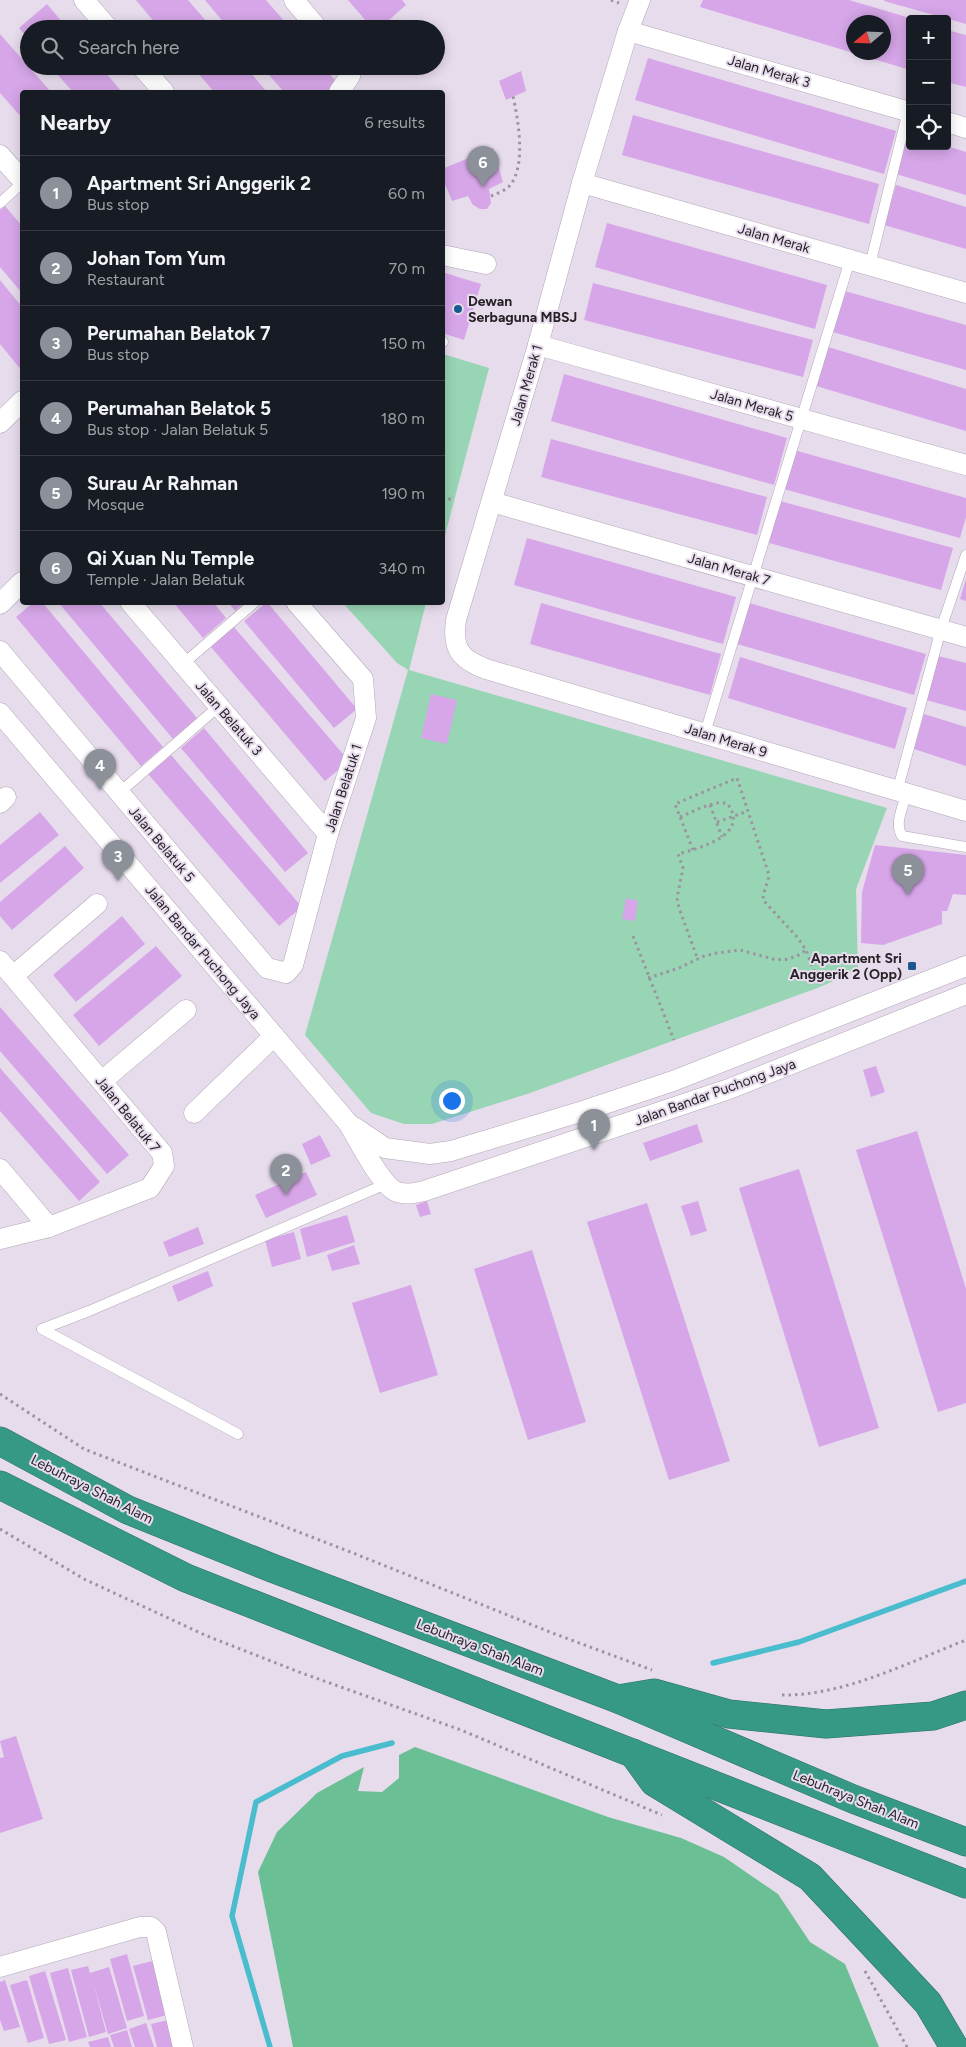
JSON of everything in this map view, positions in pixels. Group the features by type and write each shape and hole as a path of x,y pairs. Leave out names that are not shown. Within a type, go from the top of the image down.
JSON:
{"highway":[{"name":"Lebuhraya Shah Alam","path":"0,1441 128,1510 272,1568 618,1699 844,1796 966,1842"},
{"path":"0,1485 186,1578 966,1884"},
{"path":"618,1699 654,1693 729,1714 826,1724 932,1716 966,1706"},
{"path":"633,1753 654,1782 810,1877 928,2003 954,2047"}],"street":[{"path":"84,0 101,20"},
{"path":"294,0 311,20"},
{"name":"Jalan Merak 1","path":"486,669 463,658 456,647 454,634 456,620 538,345 582,183 628,31 640,0"},
{"name":"Jalan Merak 3","path":"628,31 906,110"},
{"path":"149,75 162,90"},
{"path":"340,90 350,75"},
{"path":"951,123 966,128"},
{"path":"0,155 20,180"},
{"name":"Jalan Merak","path":"582,183 966,293"},
{"path":"445,255 486,264"},
{"name":"Jalan Merak 5","path":"538,345 966,465"},
{"path":"2,416 20,402"},
{"name":"Jalan Merak 7","path":"492,502 966,636"},
{"path":"0,604 20,584"},
{"name":"Jalan Belatuk 3","path":"133,605 328,834"},
{"name":"Jalan Belatuk 1","path":"267,968 286,973 294,965 328,834 366,718 363,680 299,605"},
{"name":"Jalan Belatuk 5","path":"0,651 267,968"},
{"name":"Jalan Merak 9","path":"486,669 966,811"},
{"name":"Jalan Bandar Puchong Jaya","path":"0,713 348,1123 386,1184 397,1191 409,1194 424,1191 729,1089 966,994"},
{"path":"13,976 97,904"},
{"name":"Jalan Belatuk 7","path":"0,961 162,1153 164,1166 150,1188 49,1227 0,1239"},
{"name":"Jalan Bandar Puchong Jaya","path":"348,1123 385,1148 430,1154 450,1151 583,1111 673,1081 966,966"},
{"path":"102,1081 186,1010"},
{"path":"194,1113 274,1036"},
{"path":"0,1169 49,1227"},
{"path":"0,1967 140,1927 151,1927 156,1932 183,2047"}],"lane":[{"path":"870,266 906,123"},
{"path":"0,203 20,184"},
{"path":"705,733 850,260"},
{"path":"966,555 941,629 902,793 898,825 902,836 966,847"},
{"path":"183,664 252,605"},
{"path":"119,793 219,706"},
{"path":"238,1434 42,1329 386,1184"}],"path":[{"path":"491,196 510,186 515,177 520,136 519,119 513,96"},
{"path":"445,500 454,498"},
{"path":"693,850 675,804 737,778 769,875 768,883 763,892 763,900 798,938 806,950 820,987"},
{"path":"680,817 710,805 726,803 731,809 732,823 728,834 693,850 678,854 683,868 677,898 698,960"},
{"path":"710,805 722,837"},
{"path":"717,822 748,811"},
{"path":"633,936 674,1040"},
{"path":"648,978 717,953 740,950 784,960 797,956 806,950"},
{"path":"0,1394 84,1449 353,1553 555,1634 660,1672"},
{"path":"0,1529 84,1579 207,1636 291,1669 461,1730 667,1817"},
{"path":"774,1695 820,1693 852,1684 966,1640"},
{"path":"862,1966 907,2047"}],"green space":[{"path":"445,355 489,368 445,535"},
{"path":"345,605 425,605 409,670 887,808 856,889 858,970 820,987 530,1093 432,1124 404,1124 371,1113 305,1035 408,670 397,663"},
{"path":"415,1747 608,1817 681,1838 724,1857 778,1894 810,1942 845,1964 879,2047 293,2047 258,1872 277,1832 317,1793 364,1767 358,1791 382,1792 399,1778 399,1755"}],"building":[{"path":"136,0 188,0 205,20 153,20"},
{"path":"205,0 266,0 283,20 222,20"},
{"path":"348,0 402,0 406,5 389,20 365,20"},
{"path":"703,0 849,0 906,17 906,69 877,60 891,60 891,15 846,15 846,51 700,7"},
{"path":"966,0 966,24 951,20 951,15 934,15 884,1"},
{"path":"47,4 60,20 28,20"},
{"path":"951,31 966,35 966,87 951,83"},
{"path":"0,34 20,57 20,75 36,75 49,90 20,90 20,116 0,93"},
{"path":"648,58 896,131 884,174 635,100"},
{"path":"521,71 526,91 506,100 499,81"},
{"path":"58,75 108,75 120,90 71,90"},
{"path":"200,75 253,75 265,90 212,90"},
{"path":"269,75 330,75 338,84 331,90 282,90"},
{"path":"633,115 879,184 869,224 622,155"},
{"path":"906,141 906,150 951,150 951,147 966,152 966,195 896,174"},
{"path":"493,148 503,182 489,189 491,203 487,209 480,209 473,205 468,196 452,201 445,184 445,168"},
{"path":"896,185 966,207 966,249 884,225"},
{"path":"5,206 20,224 20,291 0,267 0,210"},
{"path":"607,223 827,285 815,329 595,267"},
{"name":"Dewan Serbaguna MBSJ","path":"445,273 481,284 464,340 445,334"},
{"path":"0,280 20,305 20,369 0,344"},
{"path":"593,283 813,340 803,377 584,320"},
{"path":"841,290 966,325 966,370 829,331"},
{"path":"825,346 966,389 966,431 813,385"},
{"path":"564,374 787,438 774,485 551,421"},
{"path":"551,439 767,497 757,535 541,477"},
{"path":"794,450 966,498 966,517 960,538 784,489"},
{"path":"780,501 953,548 941,590 769,543"},
{"path":"527,538 736,597 723,644 514,585"},
{"path":"966,579 966,601 960,599"},
{"path":"541,603 721,654 710,695 530,644"},
{"path":"749,603 926,654 914,695 737,644"},
{"path":"30,605 45,605 163,747 141,766 16,617"},
{"path":"61,605 102,605 197,718 173,739"},
{"path":"176,605 215,605 226,618 203,638"},
{"path":"230,605 242,605 235,611"},
{"path":"263,605 270,605 357,709 334,728 244,621"},
{"path":"234,627 349,761 325,781 211,647"},
{"path":"938,656 966,663 966,711 926,700"},
{"path":"740,657 907,708 895,749 728,698"},
{"path":"431,694 457,700 447,744 421,738"},
{"path":"924,714 966,727 966,766 914,749"},
{"path":"204,728 308,853 285,872 181,748"},
{"path":"171,755 302,907 279,926 148,774"},
{"path":"40,812 59,835 0,883 0,845"},
{"path":"875,845 966,855 966,895 953,894 947,911 942,911 942,924 883,945 861,943 862,892"},
{"path":"65,846 84,868 12,930 0,916 0,902"},
{"path":"626,898 638,901 635,921 622,919"},
{"path":"122,916 145,944 76,1002 53,975"},
{"path":"156,946 182,976 99,1046 73,1015"},
{"path":"0,1007 129,1155 107,1174 0,1051"},
{"path":"876,1066 885,1092 871,1097 863,1070"},
{"path":"0,1068 100,1182 79,1201 0,1111"},
{"path":"697,1124 703,1142 650,1161 643,1143"},
{"path":"917,1131 966,1289 966,1403 938,1412 856,1150"},
{"path":"320,1135 331,1156 311,1165 302,1144"},
{"path":"799,1169 879,1428 819,1447 739,1188"},
{"path":"306,1172 317,1195 266,1218 255,1195"},
{"path":"427,1201 431,1214 420,1217 416,1205"},
{"path":"698,1201 707,1231 691,1236 681,1206"},
{"path":"647,1203 730,1461 669,1480 587,1222"},
{"path":"347,1215 355,1242 307,1257 300,1229"},
{"path":"198,1227 204,1244 169,1257 163,1242"},
{"path":"294,1232 301,1259 272,1267 265,1240"},
{"path":"354,1245 360,1264 332,1271 327,1255"},
{"path":"532,1250 586,1422 528,1440 474,1269"},
{"path":"208,1271 213,1286 178,1302 172,1286"},
{"path":"411,1285 438,1375 380,1393 352,1303"},
{"path":"16,1736 43,1819 0,1833 0,1758 4,1757 0,1741"},
{"path":"127,1954 144,2016 127,2021 110,1959"},
{"path":"156,1960 171,2014 148,2020 133,1966"},
{"path":"88,1966 90,1973 109,1967 127,2028 108,2034 93,1982 106,2032 89,2037 71,1970"},
{"path":"68,1968 87,2037 69,2042 50,1973"},
{"path":"45,1971 66,2040 49,2044 29,1976"},
{"path":"5,1980 20,2027 4,2031 0,2020 0,1982"},
{"path":"27,1980 44,2038 28,2043 10,1985"},
{"path":"168,2020 176,2047 157,2047 151,2024"},
{"path":"146,2023 154,2047 135,2047 129,2029"},
{"path":"127,2030 132,2047 114,2047 110,2035"},
{"path":"108,2037 111,2047 90,2047 88,2042"}],"waterway":[{"path":"713,1663 799,1642 966,1581"},
{"path":"270,2047 232,1916 256,1802 342,1756 392,1743"}],"place":[{"name":"Qi Xuan Nu Temple","path":"483,187"},
{"name":"Dewan Serbaguna MBSJ","path":"458,309"},
{"name":"Perumahan Belatok 5","path":"100,790"},
{"name":"Perumahan Belatok 7","path":"118,881"},
{"name":"Surau Ar Rahman","path":"908,895"},
{"name":"Apartment Sri Anggerik 2 (Opp)","path":"912,966"},
{"name":"Apartment Sri Anggerik 2","path":"594,1150"},
{"name":"Johan Tom Yum","path":"286,1195"}]}
